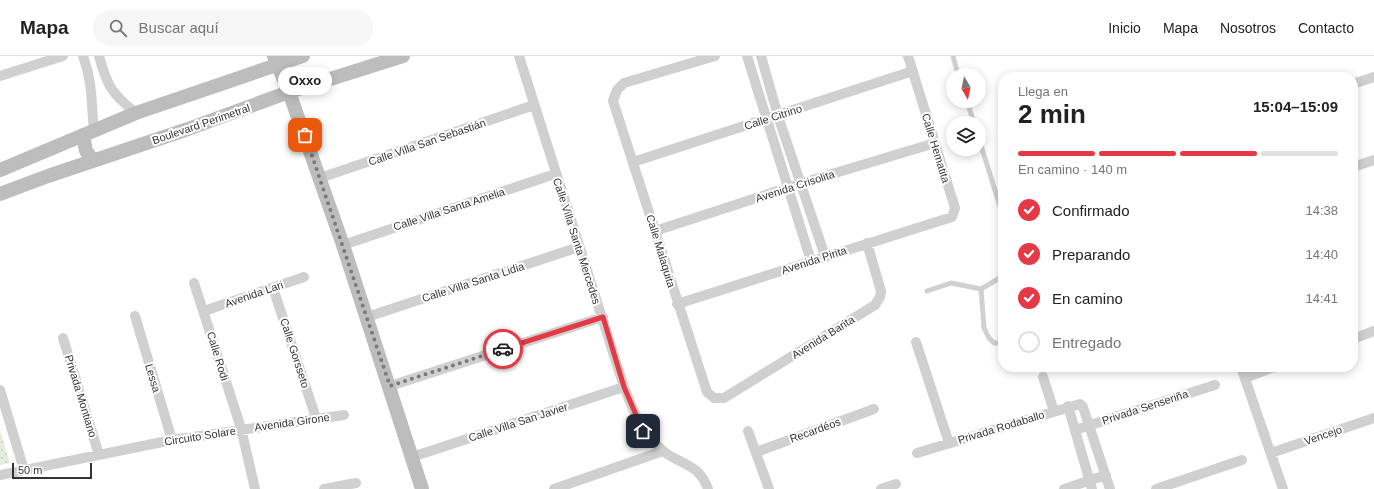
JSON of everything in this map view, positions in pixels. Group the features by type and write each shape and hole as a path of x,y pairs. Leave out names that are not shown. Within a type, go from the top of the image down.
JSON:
{"street":[{"path":"0,76 40,60 62,56"},
{"path":"83,56 91,78 89,133 84,145 93,160"},
{"path":"99,56 104,74 111,90 136,113"},
{"name":"Boulevard Perimetral","path":"0,194 93,160 188,129 289,92 403,56"},
{"name":"Calle Villa Santa Mercedes","path":"518,56 555,174 603,317 624,387 643,431 663,451 700,473 708,489"},
{"name":"Calle Malaquita","path":"714,398 707,392 704,386 613,101 617,90 624,83 715,56"},
{"path":"747,56 811,261"},
{"path":"761,56 778,116 802,183 825,256"},
{"name":"Calle Hematita","path":"908,56 954,208 952,216"},
{"path":"0,170 136,113 276,60 299,57"},
{"path":"276,60 289,92 343,245 390,386 422,489"},
{"name":"Calle Citrino","path":"633,162 913,71"},
{"path":"91,78 104,74"},
{"path":"1358,82 1374,77"},
{"name":"Calle Villa San Sebastián","path":"320,178 534,105"},
{"name":"Avenida Crisolita","path":"655,231 802,183 935,142"},
{"path":"1358,165 1374,160"},
{"name":"Calle Villa Santa Amelia","path":"343,245 555,174"},
{"name":"Avenida Pirita","path":"677,304 952,216"},
{"name":"Avenida Barita","path":"714,398 724,398 875,305 880,297 881,291 867,243"},
{"name":"Calle Villa Santa Lidia","path":"367,317 579,247"},
{"name":"Avenida Lari","path":"204,311 304,277"},
{"name":"Calle Rodi","path":"194,283 241,428"},
{"name":"Calle Gorsseto","path":"273,288 316,418"},
{"name":"Lessa","path":"135,316 172,440"},
{"path":"390,386 603,317"},
{"path":"1358,337 1374,331"},
{"name":"Privada Montiano","path":"63,338 99,455"},
{"path":"916,342 949,442"},
{"path":"1242,372 1283,489"},
{"path":"1244,378 1260,372"},
{"path":"1043,377 1054,411"},
{"name":"Privada Senseriña","path":"1075,430 1215,385"},
{"name":"Calle Villa San Javier","path":"412,457 624,387"},
{"path":"0,390 24,470"},
{"name":"Privada Rodaballo","path":"917,453 1077,403 1083,407 1090,426"},
{"path":"1068,406 1091,485"},
{"name":"Recardéos","path":"756,452 874,408"},
{"name":"Avenida Girone","path":"241,428 344,415"},
{"name":"Vencejo","path":"1271,453 1374,418"},
{"path":"1090,426 1110,489"},
{"name":"Circuito Solare","path":"0,475 172,440 241,428 255,489"},
{"path":"748,431 769,489"},
{"path":"554,489 663,451"},
{"path":"1156,489 1242,460"},
{"path":"1064,489 1091,485 1106,475"},
{"path":"324,489 356,483"},
{"path":"881,489 896,484"}],"lane":[{"path":"953,56 956,68"},
{"path":"984,156 998,200"},
{"path":"927,291 951,283 981,289 998,279"},
{"path":"981,289 986,334 994,343 998,343"}],"shaded area":[{"path":"0,430 10,463 0,465"}],"way so far":[{"path":"305,135 390,386 503,349"}],"place":[{"name":"Oxxo","path":"305,135"}],"route":[{"path":"503,349 603,317 624,387 636,418 643,431"}]}
